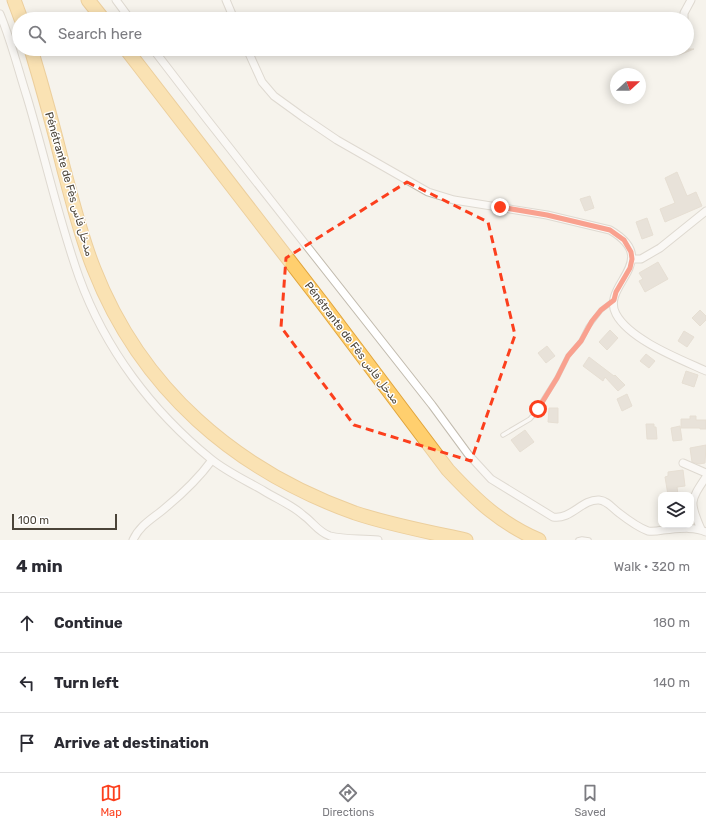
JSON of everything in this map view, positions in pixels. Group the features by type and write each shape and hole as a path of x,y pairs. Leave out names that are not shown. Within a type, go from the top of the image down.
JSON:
{"highway":[{"path":"14,0 18,12"},
{"path":"88,0 97,12"},
{"name":"Pénétrante de Fès مدخل فاس","path":"33,56 75,214 94,270 110,305 136,350 160,382 206,429 226,445 284,483 320,499 374,519 466,540"},
{"name":"Pénétrante de Fès مدخل فاس","path":"131,56 326,308 448,470 469,493 488,510 507,524 539,540"}],"street":[{"path":"116,0 125,12"},
{"path":"226,0 231,12"},
{"path":"685,12 691,0"},
{"path":"0,14 12,50"},
{"path":"14,56 40,140 65,233 80,279 96,316 121,362 134,380 161,411 212,460 304,515 319,531 327,535 347,539 378,540"},
{"path":"158,56 432,405 468,454 491,479 553,517 558,518 593,500 600,500 608,503 637,526 650,532 670,529 703,530"},
{"path":"250,56 262,82 274,96 337,140 428,192 454,200 547,215 610,230 624,240 631,252 632,259 630,268 616,292 613,307 615,314 626,327 656,348 706,370"},
{"path":"632,259 641,259 655,251 706,211"},
{"path":"133,540 144,524 172,502 201,474 212,460"},
{"path":"684,463 706,473"},
{"path":"703,530 694,514 692,504 693,498 706,476"}],"lane":[{"path":"503,435 530,419 536,413 568,356 581,341 588,327 601,310 614,300"},
{"path":"578,540 589,540"}],"highlighted area":[{"path":"407,182 488,222 515,335 471,461 354,425 281,327 286,258"}],"building":[{"path":"677,172 687,196 696,192 702,206 665,222 660,209 675,203 665,178"},
{"path":"590,196 594,208 585,211 580,199"},
{"path":"647,218 653,235 642,239 636,222"},
{"path":"658,262 668,279 645,292 639,281 643,279 639,273"},
{"path":"700,310 706,316 706,320 700,326 692,318"},
{"path":"610,330 618,338 607,350 599,342"},
{"path":"684,331 694,337 687,347 678,341"},
{"path":"547,346 555,356 546,363 538,353"},
{"path":"646,354 655,361 649,368 640,361"},
{"path":"589,357 614,376 615,375 625,385 618,391 605,377 603,381 583,366"},
{"path":"686,371 698,375 694,387 682,383"},
{"path":"627,394 632,406 622,411 617,399"},
{"path":"549,408 558,408 558,423 548,422"},
{"path":"690,416 696,416 696,420 706,420 706,429 681,428 681,419 690,419"},
{"path":"646,424 654,424 654,427 656,427 657,439 647,439"},
{"path":"680,426 682,440 673,441 671,428"},
{"path":"525,430 534,442 520,452 511,440"},
{"path":"706,445 705,463 699,464 692,462 690,448"},
{"path":"683,470 685,486 677,487 678,492 668,492 665,477 668,476 668,472"}],"route":[{"path":"500,207 547,215 610,230 624,240 631,252 632,259 630,268 616,292 614,300 601,310 592,321 581,341 568,356 557,378 538,409"}]}
